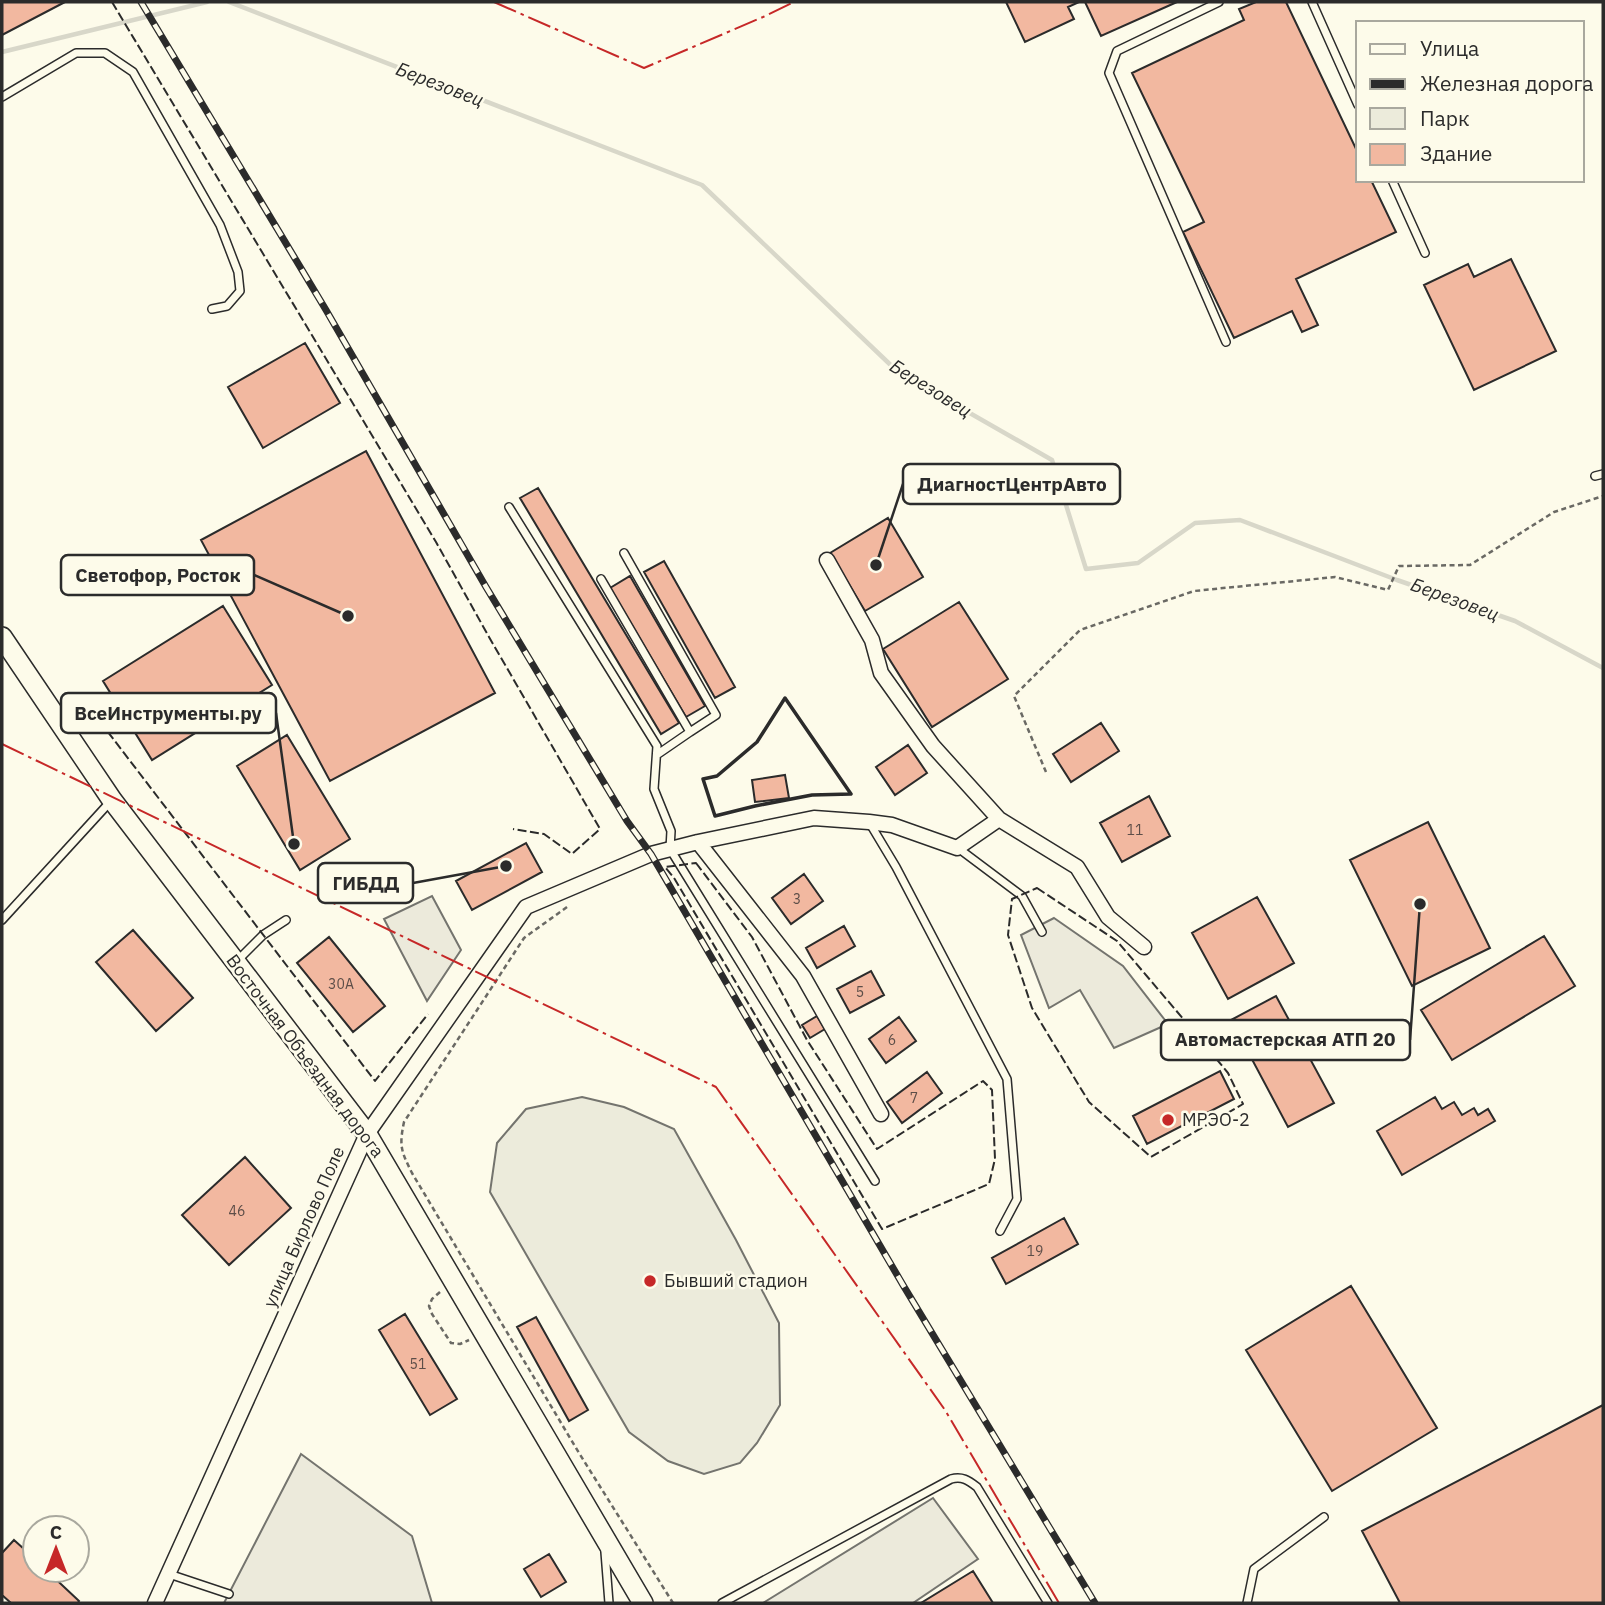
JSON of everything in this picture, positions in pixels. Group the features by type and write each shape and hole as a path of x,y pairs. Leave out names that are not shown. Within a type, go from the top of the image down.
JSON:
{"main road":[{"name":"Восточная Объездная дорога","path":"2,637 112,800 367,1134 643,1603"}],"street":[{"path":"827,560 872,640 881,673 933,746 999,819 1077,867 1108,917 1144,947"},
{"name":"улица Бирлово Поле","path":"155,1603 367,1134 526,907 651,854 814,818 892,825 957,848"},
{"path":"957,848 999,819"},
{"path":"698,842 803,976 881,1114"}],"lane":[{"path":"1219,2 1117,51 1109,73 1226,342"},
{"path":"1312,2 1356,101"},
{"path":"2,97 76,53 106,53 133,72 220,225 238,272 240,291 226,306 212,309"},
{"path":"1393,182 1425,253"},
{"path":"509,506 657,746 654,789 671,831 670,849 875,1181"},
{"path":"624,553 716,715 658,754"},
{"path":"601,579 690,732"},
{"path":"2,920 112,800"},
{"path":"869,822 896,867 1007,1079 1017,1199 1000,1231"},
{"path":"957,848 1022,896 1042,932"},
{"path":"236,962 263,935 286,920"},
{"path":"722,1603 958,1477 967,1479 976,1487 1048,1603"},
{"path":"1247,1603 1254,1569 1324,1517"},
{"path":"604,1537 609,1603"},
{"path":"169,1574 229,1594"}],"path":[{"path":"1046,772 1014,696 1080,630 1194,591 1335,578 1388,590 1399,566 1470,565 1554,512 1603,496"},
{"path":"575,900 524,938 404,1122 400,1140 403,1155 412,1173 673,1603"},
{"path":"453,1280 432,1299 429,1306 432,1314 451,1343 465,1343 483,1331"}],"green space":[{"name":"Бывший стадион","path":"582,1097 624,1107 674,1129 779,1323 780,1405 757,1443 740,1463 704,1474 668,1461 629,1432 490,1192 497,1143 526,1109"}],"shaded area":[{"path":"432,896 461,950 427,1001 384,919"},
{"path":"1054,918 1123,966 1168,1024 1114,1048 1080,990 1049,1008 1021,935"},
{"path":"301,1454 412,1536 432,1603 224,1603"},
{"path":"933,1498 978,1559 913,1603 763,1603"}],"building":[{"path":"2,2 65,2 2,35"},
{"path":"1006,2 1079,2 1068,7 1074,19 1025,42"},
{"path":"1085,2 1177,2 1101,36"},
{"path":"1256,2 1286,2 1356,149 1356,182 1372,182 1396,232 1296,279 1318,325 1302,332 1292,311 1234,338 1183,232 1204,222 1132,73 1244,20 1239,9"},
{"path":"1511,259 1556,351 1474,390 1424,285 1468,264 1474,277"},
{"path":"305,343 340,403 263,448 228,387"},
{"path":"366,451 495,693 330,781 201,540"},
{"path":"538,488 679,723 661,734 520,498"},
{"path":"888,518 923,577 865,611 830,553"},
{"path":"664,561 735,687 715,698 644,572"},
{"path":"630,576 705,706 686,717 610,588"},
{"path":"959,602 1008,679 932,727 883,649"},
{"path":"223,606 272,685 152,760 103,681"},
{"path":"1101,723 1119,751 1071,782 1053,754"},
{"path":"287,735 350,839 300,870 237,766"},
{"path":"908,745 927,773 895,795 876,767"},
{"path":"785,775 789,798 755,802 752,780"},
{"path":"1149,796 1170,836 1122,862 1100,823"},
{"path":"1428,822 1490,948 1412,986 1350,860"},
{"path":"526,843 542,872 472,910 456,881"},
{"path":"804,874 823,901 791,924 772,898"},
{"path":"1257,897 1294,963 1228,999 1192,933"},
{"path":"844,926 855,946 817,968 806,948"},
{"path":"133,930 193,998 156,1031 96,962"},
{"path":"1544,936 1575,986 1452,1060 1421,1010"},
{"path":"329,937 385,1006 353,1032 297,963"},
{"path":"871,971 884,995 850,1013 837,989"},
{"path":"1276,996 1334,1103 1288,1127 1231,1020"},
{"path":"817,1016 825,1029 810,1038 802,1025"},
{"path":"899,1017 916,1041 886,1063 869,1039"},
{"path":"1220,1071 1234,1099 1147,1144 1133,1116"},
{"path":"927,1072 942,1093 902,1123 887,1102"},
{"path":"1435,1097 1442,1109 1454,1102 1462,1115 1474,1108 1478,1115 1488,1109 1495,1121 1402,1175 1377,1131"},
{"path":"245,1157 291,1208 229,1265 182,1215"},
{"path":"1064,1218 1078,1244 1006,1284 992,1258"},
{"path":"1351,1286 1437,1428 1332,1491 1246,1350"},
{"path":"405,1314 457,1399 430,1415 379,1330"},
{"path":"536,1317 588,1410 569,1421 517,1327"},
{"path":"1603,1405 1603,1603 1400,1603 1362,1531"},
{"path":"14,1540 21,1546 21,1584 61,1584 78,1603 11,1603 2,1595 2,1553"},
{"path":"549,1554 566,1582 541,1597 524,1569"},
{"path":"973,1571 993,1603 921,1603"}],"waterway":[{"name":"Березовец","path":"2,52 207,2"},
{"name":"Березовец","path":"229,2 702,185 898,372 1052,460 1086,569 1138,563 1195,523 1240,520 1397,580 1515,621 1603,668"}],"railway":[{"path":"141,2 326,310 486,587 627,821 651,854 903,1285 1095,1603"}],"fence":[{"path":"112,2 436,542 600,829 572,854 544,834 513,829"},
{"path":"85,702 375,1081 428,1014"},
{"path":"696,863 752,937 807,1040 877,1149 983,1081 992,1090 995,1159 989,1184 882,1229 665,867 696,863"},
{"path":"1037,888 1117,941 1228,1073 1243,1104 1151,1157 1089,1102 1032,1008 1008,935 1012,899 1037,888"}],"wall":[{"path":"785,698 851,794 812,795 715,816 703,779 717,776 757,742 785,698"}],"power":[{"path":"494,2 644,68 794,2"},
{"path":"2,744 716,1087 945,1410 1059,1603"}],"place":[{"name":"ДиагностЦентрАвто","path":"876,565"},
{"name":"Светофор, Росток","path":"348,616"},
{"name":"ВсеИнструменты.ру","path":"294,844"},
{"name":"ГИБДД","path":"506,866"},
{"name":"Автомастерская АТП 20","path":"1420,904"},
{"name":"МРЭО-2","path":"1168,1120"},
{"name":"Бывший стадион","path":"650,1281"}]}
